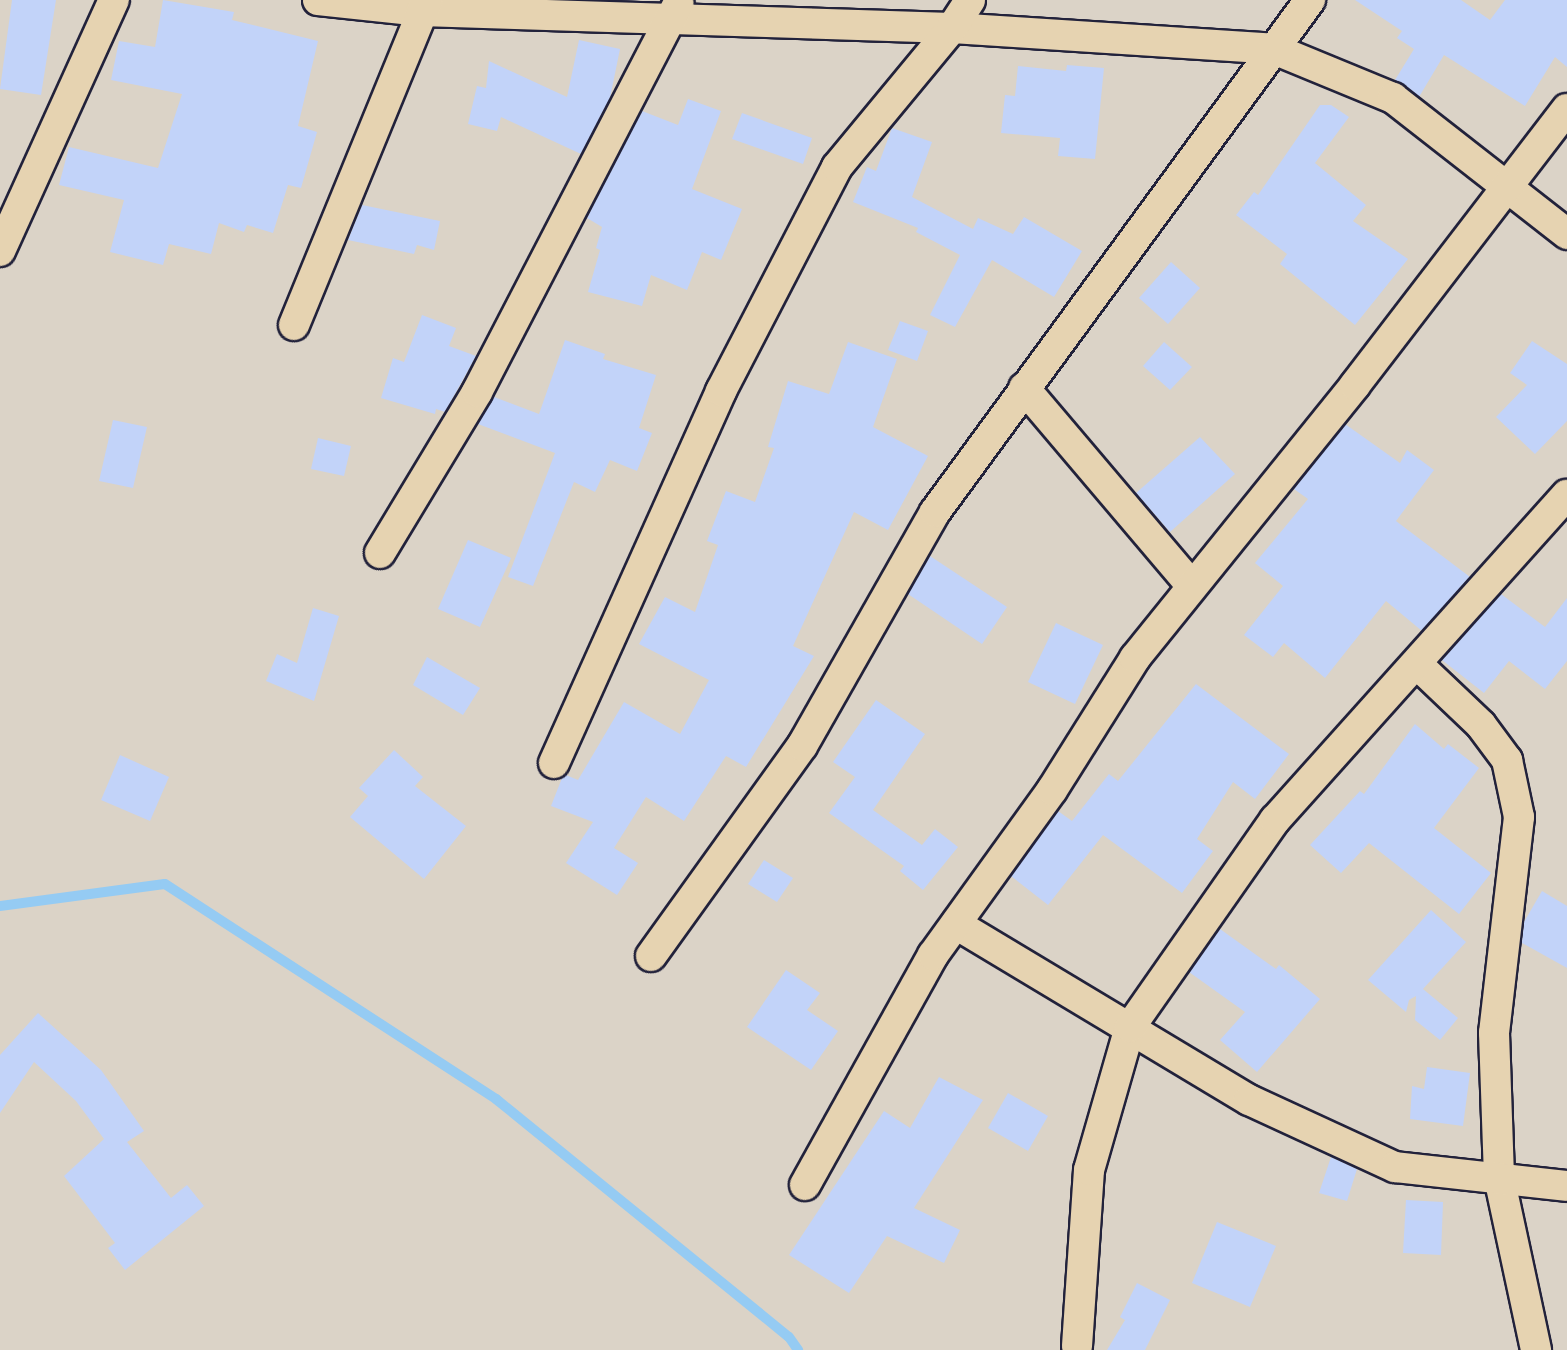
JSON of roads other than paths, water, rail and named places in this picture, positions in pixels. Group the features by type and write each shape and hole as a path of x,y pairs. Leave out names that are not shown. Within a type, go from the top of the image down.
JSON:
{"street":[{"path":"0,251 114,0"},
{"path":"318,0 424,5 676,8 1274,49 1393,98 1567,234"},
{"path":"554,763 722,391 837,167 952,28 970,0"},
{"path":"651,956 802,746 935,513 1024,388 1310,0"},
{"path":"294,325 424,5"},
{"path":"380,553 477,392 676,8"},
{"path":"805,1185 933,955 1052,790 1136,658 1191,585 1355,385 1509,187 1567,108"},
{"path":"1024,388 1191,585"},
{"path":"1077,1346 1089,1170 1130,1028 1275,820 1567,495"},
{"path":"1417,664 1481,725 1508,760 1518,817 1494,1033 1498,1177 1536,1350"},
{"path":"956,924 1249,1100 1395,1167 1567,1186"}],"waterway":[{"path":"0,906 165,884 496,1099 789,1337 798,1350"}]}
